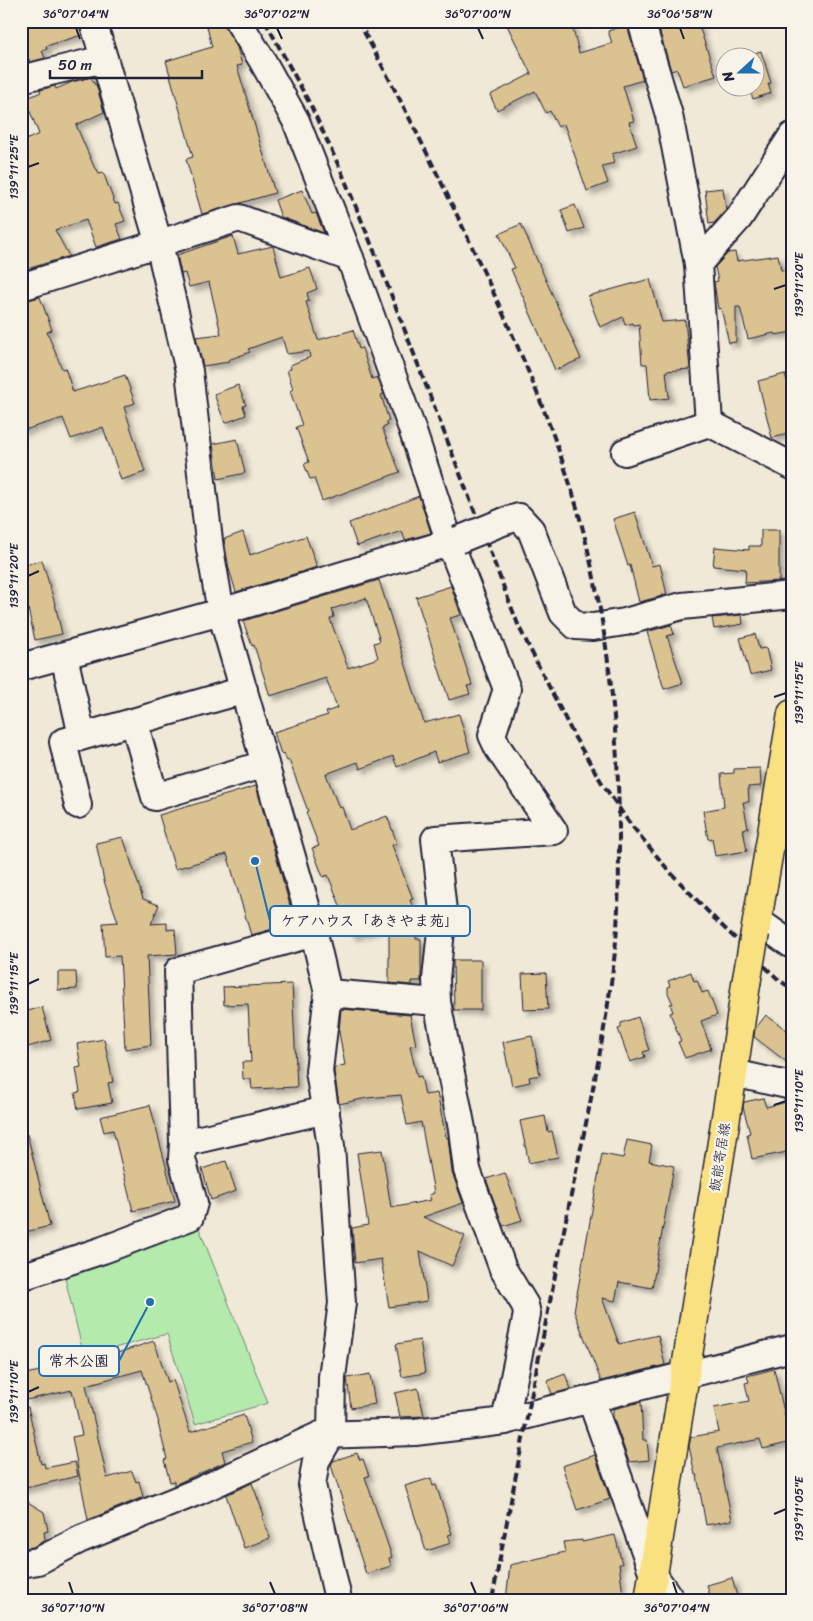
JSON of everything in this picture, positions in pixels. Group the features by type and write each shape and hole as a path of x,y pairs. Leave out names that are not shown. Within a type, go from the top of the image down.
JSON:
{"main road":[{"name":"飯能寄居線","path":"651,1587 746,984 792,714"}],"street":[{"path":"94,21 159,244 190,370 210,549 221,612 314,933 328,993 319,1071 331,1146 342,1303 332,1377 331,1435 316,1461 312,1485 338,1599"},
{"path":"238,21 296,121 350,258 507,689 492,735 498,748 554,831 435,839 443,911 436,979 437,1002 462,1129 467,1170 503,1269 525,1305 527,1314 504,1421"},
{"path":"641,21 669,115 698,264 708,422"},
{"path":"21,79 104,59"},
{"path":"698,264 739,218 792,136"},
{"path":"21,287 239,218 350,258"},
{"path":"626,452 708,422 792,466"},
{"path":"21,667 221,612 454,541 519,517 532,530 563,613 576,626 592,627 624,622 682,606 792,595"},
{"path":"64,656 82,736"},
{"path":"78,805 64,742 244,690"},
{"path":"134,722 155,797 265,764"},
{"path":"757,927 792,945"},
{"path":"21,1277 103,1250 190,1218 194,1203 182,1159 178,971 314,933"},
{"path":"328,993 437,1002"},
{"path":"733,1073 792,1086"},
{"path":"183,1143 326,1110"},
{"path":"21,1564 38,1561 81,1539 199,1492 320,1435 415,1432 504,1421 792,1348"},
{"path":"591,1400 651,1587 671,1600"}],"green space":[{"path":"197,1223 268,1403 195,1424 167,1334 84,1356 63,1270"}],"building":[{"path":"21,21 78,21 82,35 46,46 47,49 42,51 45,58 30,62 29,59 21,62"},
{"path":"505,21 571,21 579,53 612,43 608,31 627,25 643,80 623,86 634,121 629,122 637,146 612,154 614,163 602,166 608,183 587,191 564,124 558,127 550,111 546,113 535,91 497,110 490,95 531,74"},
{"path":"682,21 684,27 698,23 716,76 683,86 677,69 671,71 659,29"},
{"path":"223,23 237,47 242,65 237,66 275,193 202,214 186,159 193,157 166,61 212,47 207,27"},
{"path":"766,67 771,83 768,84 771,93 766,95"},
{"path":"91,77 96,84 104,112 76,125 95,169 97,169 99,174 103,172 115,204 118,203 125,221 116,224 122,239 96,247 86,220 55,230 69,256 21,271 21,142 39,134 25,99 41,92 40,90 55,86 56,89"},
{"path":"723,188 726,210 714,223 709,224 705,190"},
{"path":"302,190 312,214 316,213 324,233 281,217 275,200"},
{"path":"575,205 584,228 569,233 561,210"},
{"path":"521,224 581,359 555,370 511,269 515,268 499,234"},
{"path":"233,236 238,254 273,246 281,277 310,268 317,289 307,293 309,301 306,302 318,340 353,330 359,349 362,348 372,379 377,377 384,394 381,395 389,421 386,422 387,426 382,428 400,472 322,501 314,478 310,479 304,464 309,462 296,427 302,425 290,391 293,389 287,370 291,369 290,365 310,357 309,351 287,354 282,337 248,349 250,352 228,360 229,362 203,366 196,337 221,334 209,282 189,287 185,273 181,274 177,255"},
{"path":"735,252 737,261 778,255 781,270 792,269 792,332 775,335 774,333 748,339 740,307 736,307 736,342 729,343 721,308 718,309 714,282 718,281 715,267 728,253"},
{"path":"650,279 662,322 685,320 690,369 666,371 669,398 650,400 647,364 642,364 639,324 625,325 623,317 600,327 588,296"},
{"path":"40,297 52,330 47,332 62,369 65,368 73,392 125,375 135,403 124,407 145,472 121,480 103,427 71,439 63,418 21,431 21,302"},
{"path":"785,374 792,399 792,433 772,438 758,381"},
{"path":"238,385 246,405 243,406 246,415 225,423 214,394"},
{"path":"237,439 245,473 218,479 213,444"},
{"path":"419,496 431,533 405,540 402,531 357,546 349,523"},
{"path":"635,512 652,566 660,564 667,595 639,602 630,565 628,566 613,519"},
{"path":"761,530 779,530 779,581 745,583 746,569 713,566 715,547 749,550 749,546 761,546"},
{"path":"243,532 250,555 306,536 317,567 236,592 229,569 224,539"},
{"path":"42,560 62,634 35,640 27,604 25,605 21,592 21,566"},
{"path":"379,580 424,723 459,714 470,752 437,762 434,752 397,767 393,756 360,769 358,762 326,774 339,808 342,807 350,830 387,816 397,843 392,845 413,899 410,900 416,915 416,939 421,939 421,981 412,981 412,985 389,983 389,924 352,936 328,875 323,877 312,848 319,846 306,812 308,811 289,760 287,761 284,753 281,754 274,732 328,715 326,712 337,708 326,678 270,696 254,645 252,646 243,621","holes":["366,598 380,641 374,643 378,658 348,668 330,619 334,617 332,609"]},
{"path":"451,586 461,615 450,618 472,685 467,686 470,694 449,700 416,597"},
{"path":"742,615 743,624 714,629 712,618"},
{"path":"671,625 674,634 667,636 683,683 664,689 647,632"},
{"path":"755,634 759,649 766,648 771,670 750,675 740,638"},
{"path":"760,768 761,786 748,787 749,802 743,802 748,828 743,829 747,851 715,856 712,838 708,839 703,811 724,807 721,774 734,773 734,769"},
{"path":"256,786 295,923 251,935 227,854 175,869 159,815"},
{"path":"123,837 143,899 159,905 151,924 167,923 167,930 175,929 177,954 147,956 151,1045 125,1049 120,956 105,957 103,923 118,922 104,881 96,843"},
{"path":"453,960 481,960 481,1010 454,1010"},
{"path":"58,972 76,972 77,989 58,990"},
{"path":"691,972 694,981 697,980 702,993 708,991 717,1015 701,1021 711,1049 685,1058 678,1042 681,1041 670,1013 673,1012 670,1004 673,1004 668,993 668,987 670,986 668,981"},
{"path":"546,973 548,1009 524,1010 522,974"},
{"path":"292,984 297,1087 252,1089 251,1079 243,1079 242,1062 251,1062 248,1004 224,1005 223,987"},
{"path":"42,1007 51,1040 28,1047 25,1035 21,1036 21,1013"},
{"path":"341,1009 410,1015 416,1045 410,1046 417,1077 421,1076 425,1095 437,1093 446,1138 448,1137 452,1172 463,1203 423,1217 465,1236 452,1266 420,1251 427,1301 389,1307 381,1259 355,1263 352,1228 368,1225 357,1153 382,1150 391,1208 431,1200 429,1195 434,1193 421,1122 407,1125 401,1095 367,1098 339,1104 334,1071 335,1067 345,1065 339,1032"},
{"path":"766,1015 792,1034 792,1066 754,1037 755,1029"},
{"path":"638,1017 649,1050 643,1052 645,1057 630,1062 618,1029 621,1028 621,1023"},
{"path":"532,1036 540,1075 529,1077 530,1082 512,1086 503,1042"},
{"path":"104,1039 113,1082 108,1083 112,1103 78,1109 75,1093 80,1092 76,1068 81,1067 77,1044"},
{"path":"763,1098 766,1107 792,1101 792,1151 752,1159 747,1134 750,1133 743,1107 744,1102"},
{"path":"150,1105 175,1201 133,1211 113,1130 104,1132 100,1117"},
{"path":"545,1116 548,1132 552,1131 558,1157 529,1163 520,1121"},
{"path":"27,1134 50,1226 21,1233 21,1135"},
{"path":"627,1140 652,1145 649,1161 674,1166 652,1288 619,1282 615,1301 602,1298 619,1344 658,1335 665,1365 601,1381 574,1311 602,1154 623,1158"},
{"path":"226,1161 236,1191 211,1200 202,1169"},
{"path":"505,1173 522,1220 503,1226 486,1179"},
{"path":"420,1340 425,1373 402,1377 396,1344"},
{"path":"154,1341 168,1382 173,1380 190,1432 244,1415 252,1442 222,1451 225,1462 174,1485 174,1481 170,1482 164,1460 167,1459 159,1423 142,1370 86,1385 107,1478 132,1471 136,1482 139,1481 143,1497 88,1520 72,1437 82,1435 72,1390 26,1400 21,1375 86,1361 86,1359 111,1352 111,1355"},
{"path":"774,1369 791,1442 763,1449 760,1439 717,1448 732,1520 706,1525 697,1475 695,1475 689,1446 691,1437 719,1432 714,1408 749,1401 745,1383 749,1382 747,1376"},
{"path":"370,1374 375,1404 351,1408 347,1378"},
{"path":"565,1374 571,1389 552,1394 547,1381"},
{"path":"418,1388 424,1416 400,1417 395,1393"},
{"path":"641,1402 643,1440 647,1440 649,1460 629,1462 613,1417 613,1409"},
{"path":"21,1407 28,1407 41,1464 44,1463 45,1468 75,1462 78,1476 21,1489"},
{"path":"357,1453 360,1460 363,1459 369,1476 365,1477 392,1557 389,1558 391,1566 366,1574 331,1465 333,1461"},
{"path":"595,1455 610,1499 577,1510 562,1466"},
{"path":"431,1478 433,1486 436,1485 452,1534 448,1535 451,1543 426,1551 405,1486"},
{"path":"252,1483 270,1538 244,1548 226,1495"},
{"path":"21,1498 44,1512 48,1531 44,1532 45,1540 33,1547 25,1548 21,1530"},
{"path":"615,1535 622,1564 619,1564 623,1595 603,1597 603,1600 506,1600 510,1565 565,1552 563,1542 582,1540 582,1542"},
{"path":"732,1578 738,1600 711,1600 707,1585"}],"railway":[{"path":"265,21 311,106 342,173 377,258 519,627 575,738 628,821 669,871 717,921 779,980 792,989"},
{"path":"358,21 406,111 466,233 509,328 550,426 572,492 591,564 605,641 614,719 619,836 616,945 604,1029 591,1098 492,1600"}],"place":[{"name":"ケアハウス「あきやま苑」","path":"255,861"},
{"name":"常木公園","path":"150,1302"}]}
